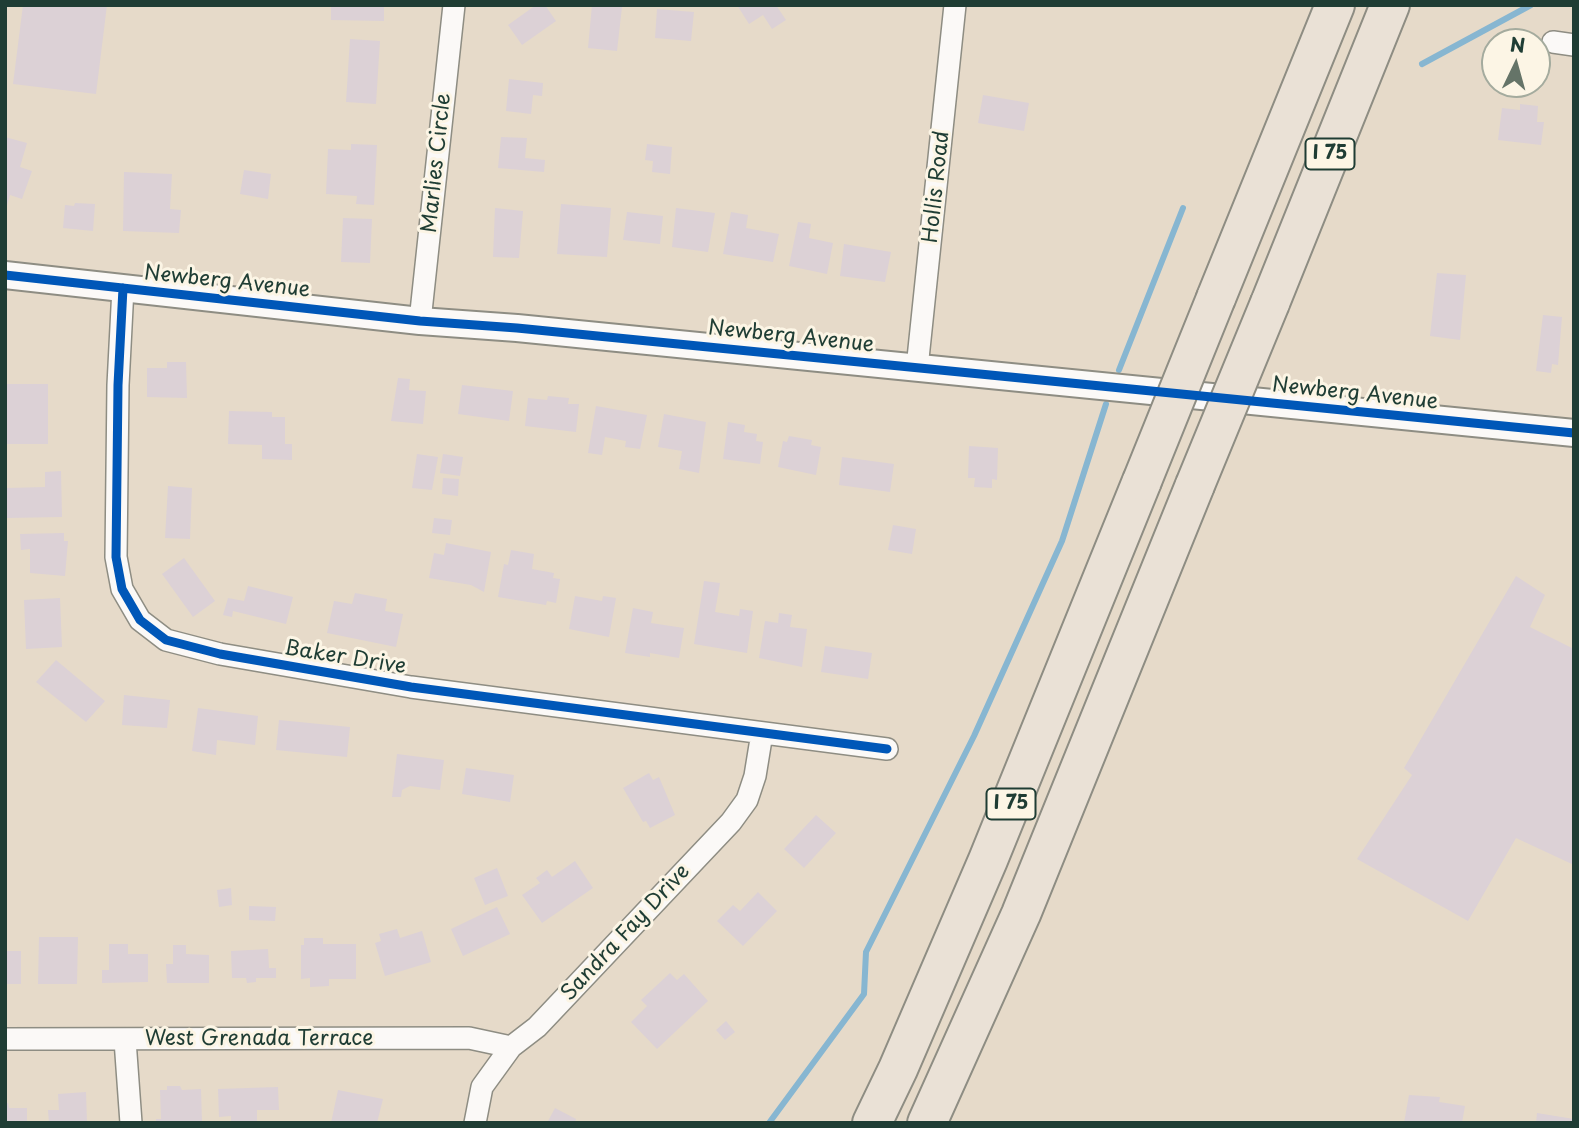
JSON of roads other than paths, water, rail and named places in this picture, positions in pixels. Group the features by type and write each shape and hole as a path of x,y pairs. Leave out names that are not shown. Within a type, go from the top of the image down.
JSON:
{"highway":[{"name":"I 75","path":"872,1123 988,860 1335,5"},
{"name":"I 75","path":"927,1123 1021,914 1390,5"}],"street":[{"name":"Marlies Circle","path":"420,321 454,5"},
{"name":"Hollis Road","path":"917,368 955,5"},
{"name":"Newberg Avenue","path":"5,275 420,321 1574,433"},
{"name":"Baker Drive","path":"123,288 118,398 116,557 122,589 140,620 166,640 220,654 411,687 887,749"},
{"name":"Sandra Fay Drive","path":"475,1123 482,1087 511,1047 537,1027 731,822 747,800 755,776 762,733"},
{"name":"West Grenada Terrace","path":"5,1039 469,1038 511,1047"},
{"path":"125,1040 131,1123"}],"waterway":[{"path":"1422,64 1531,5"},
{"path":"1119,370 1183,208"},
{"path":"769,1123 864,994 866,952 974,736 1062,541 1106,404"}]}
